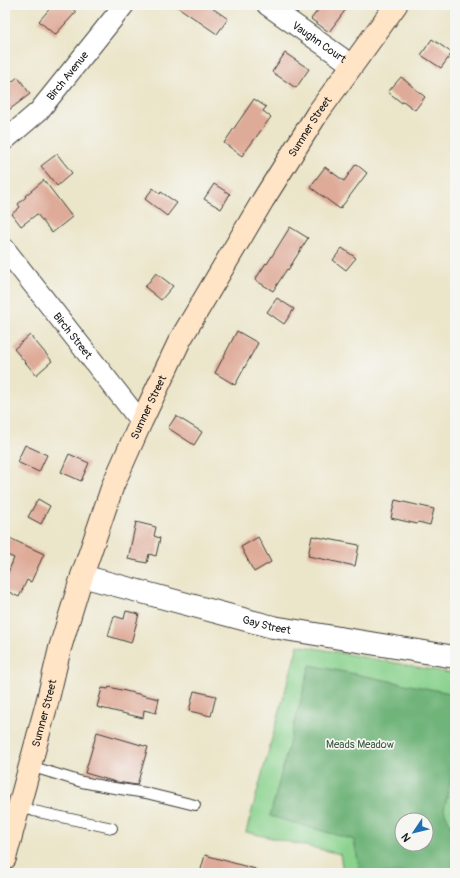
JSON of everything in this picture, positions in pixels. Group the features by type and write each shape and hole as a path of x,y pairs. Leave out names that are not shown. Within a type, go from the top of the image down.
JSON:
{"main road":[{"name":"Sumner Street","path":"5,858 47,703 60,648 82,576 113,485 140,422 180,340 291,155 317,114 396,5"}],"street":[{"name":"Birch Avenue","path":"5,140 39,111 124,5"},
{"name":"Vaughn Court","path":"267,5 352,65"},
{"name":"Birch Street","path":"5,249 140,422"},
{"name":"Gay Street","path":"82,576 273,627 455,657"}],"lane":[{"path":"30,766 108,788 146,793 195,805"},
{"path":"19,806 34,811 112,828"}],"green space":[{"name":"Meads Meadow","path":"298,645 455,674 455,873 343,873 340,854 246,832"},
{"name":"Meads Meadow","path":"310,665 455,694 455,761 444,810 455,836 455,873 360,873 354,840 270,816"}],"building":[{"path":"53,5 68,5 76,12 55,35 39,21"},
{"path":"175,5 208,5 228,19 217,34"},
{"path":"322,5 349,5 329,32 311,19"},
{"path":"432,39 452,53 441,68 421,55"},
{"path":"285,53 309,69 296,88 272,72"},
{"path":"18,77 30,94 5,113 5,87"},
{"path":"401,77 425,97 415,110 403,101 402,103 388,92"},
{"path":"254,99 266,107 263,111 271,117 242,156 224,143"},
{"path":"57,154 72,173 57,186 41,166"},
{"path":"356,164 367,173 340,209 310,187 325,167 344,181"},
{"path":"44,180 72,217 52,233 37,214 21,226 12,214 20,207 18,204 26,197 25,196"},
{"path":"214,184 230,194 221,209 204,199"},
{"path":"153,188 160,194 161,192 177,203 167,216 145,199"},
{"path":"290,227 308,238 273,291 255,280"},
{"path":"342,248 356,258 346,270 333,260"},
{"path":"156,273 173,286 161,300 145,287"},
{"path":"277,298 294,309 284,324 267,312"},
{"path":"237,331 258,343 235,385 215,373"},
{"path":"30,335 52,361 36,375 14,349"},
{"path":"176,416 202,432 194,445 168,428"},
{"path":"25,445 47,455 39,472 17,462"},
{"path":"69,454 89,463 81,481 61,472"},
{"path":"38,499 50,506 41,524 28,517"},
{"path":"395,500 434,509 430,525 418,522 417,524 391,518"},
{"path":"136,522 156,527 154,536 160,538 156,556 149,554 147,563 128,559"},
{"path":"5,536 44,554 31,582 27,580 19,597 5,590 5,580 14,558 5,554"},
{"path":"312,536 359,545 355,566 308,556"},
{"path":"258,537 271,562 254,572 241,547"},
{"path":"126,611 139,614 131,643 108,636 114,616 124,619"},
{"path":"109,687 159,699 156,713 144,710 143,718 97,707 102,688 108,689"},
{"path":"194,691 216,696 211,716 189,711"},
{"path":"97,732 148,747 137,785 116,782 85,773"},
{"path":"205,855 255,869 254,873 200,873"}]}
